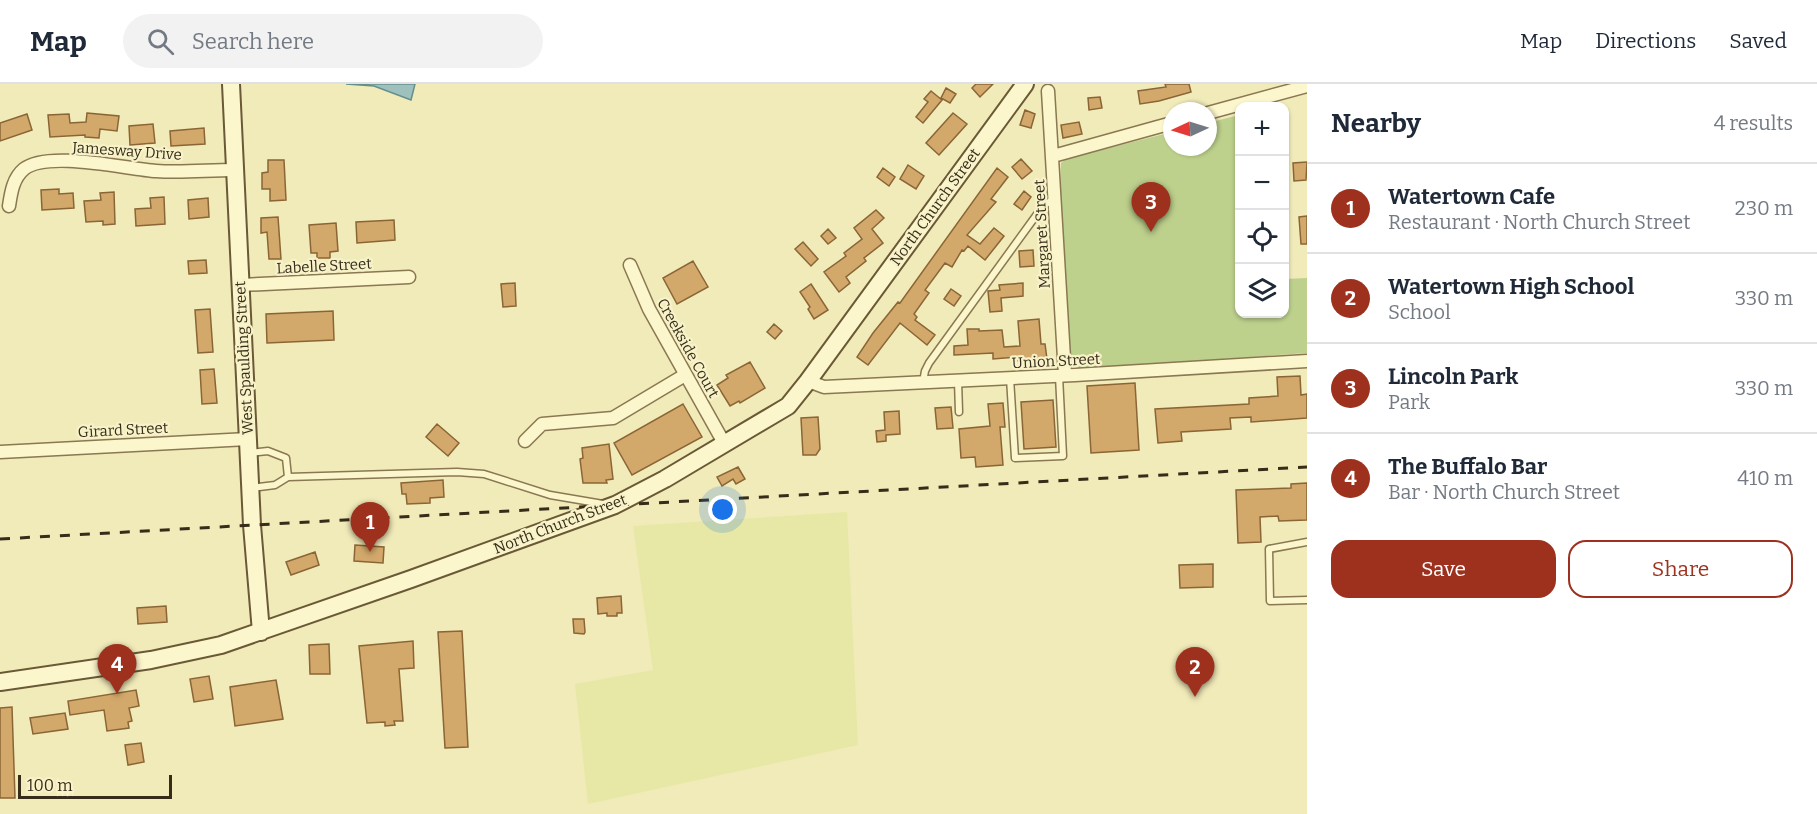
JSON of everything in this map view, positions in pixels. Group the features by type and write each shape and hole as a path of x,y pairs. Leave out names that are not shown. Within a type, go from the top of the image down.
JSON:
{"main road":[{"name":"West Spaulding Street","path":"231,84 250,488 261,632"},
{"name":"North Church Street","path":"0,682 179,654 261,632 615,505 724,444 788,406 1025,84"}],"street":[{"path":"1217,111 1307,86"},
{"name":"Margaret Street","path":"1048,92 1053,156 1062,376"},
{"path":"1053,156 1163,125"},
{"name":"Jamesway Drive","path":"9,206 12,187 20,174 33,165 81,162 156,171 234,170"},
{"name":"Creekside Court","path":"630,265 649,309 724,444"},
{"name":"Labelle Street","path":"241,285 409,277"},
{"name":"Union Street","path":"808,381 824,387 1062,376 1307,361"},
{"path":"525,441 542,424 613,417 686,375"},
{"name":"Girard Street","path":"0,452 249,446"}],"lane":[{"path":"923,382 929,363 1043,206 1055,198"},
{"path":"1010,378 1015,458 1063,456 1062,376"},
{"path":"958,381 959,412"},
{"path":"249,446 286,458 288,477"},
{"path":"250,488 274,485 288,477 457,472 484,474 550,495 615,505"},
{"path":"1307,542 1269,549 1270,601 1307,600"}],"green space":[{"path":"1235,116 1235,318 1289,318 1289,279 1307,278 1307,353 1074,368 1070,363 1060,187 1061,163 1066,159 1163,134 1163,156 1217,156 1217,121"},
{"path":"847,512 858,745 588,804 575,684 653,670 633,526"}],"water":[{"path":"346,84 415,84 411,100 374,86"}],"building":[{"path":"976,84 993,84 980,97 972,88"},
{"path":"1165,84 1189,84 1191,92 1140,104 1138,91 1166,87"},
{"path":"946,88 956,94 950,103 941,98"},
{"path":"931,91 942,100 923,123 916,117 928,102 924,99"},
{"path":"1100,97 1102,108 1089,110 1088,98"},
{"path":"1025,110 1035,114 1031,128 1020,125"},
{"path":"87,113 119,116 117,131 100,129 99,138 85,137 85,135 50,137 48,115 69,114 70,123 86,122"},
{"path":"953,113 967,124 939,155 926,143"},
{"path":"27,114 32,130 0,141 0,123"},
{"path":"1079,122 1082,134 1063,138 1061,125"},
{"path":"153,124 155,143 130,145 129,126"},
{"path":"204,128 205,144 171,146 170,131"},
{"path":"1021,159 1032,171 1022,179 1012,167"},
{"path":"268,160 284,160 286,200 270,201 270,189 262,189 262,173 268,172"},
{"path":"1307,162 1306,180 1294,181 1293,163"},
{"path":"908,165 924,176 916,189 900,179"},
{"path":"883,168 895,177 889,186 877,177"},
{"path":"997,168 1008,177 991,199 996,202 967,235 980,244 994,228 1004,236 985,260 968,246 964,251 962,250 952,267 945,263 925,290 929,293 914,314 917,317 915,320 935,335 927,345 900,323 868,365 857,357 873,333 898,302 900,303"},
{"path":"59,189 59,194 73,193 74,208 42,210 41,190"},
{"path":"1024,191 1031,197 1022,210 1014,204"},
{"path":"114,192 115,224 103,225 103,221 86,222 84,201 101,200 100,193"},
{"path":"164,197 165,224 136,226 135,209 151,208 150,198"},
{"path":"208,198 209,217 189,219 188,200"},
{"path":"876,210 884,218 872,229 883,243 864,258 866,261 846,277 850,283 839,292 824,272 846,256 844,253 862,239 854,228"},
{"path":"1307,216 1307,244 1301,244 1299,217"},
{"path":"278,217 281,259 269,259 267,232 261,233 261,218"},
{"path":"394,220 395,240 357,243 356,222"},
{"path":"336,223 338,251 330,252 330,258 317,258 317,253 311,253 309,225"},
{"path":"828,229 836,238 828,244 821,236"},
{"path":"803,242 818,259 811,266 795,249"},
{"path":"1033,250 1034,266 1020,267 1019,251"},
{"path":"206,260 207,273 189,274 188,261"},
{"path":"693,261 708,287 677,304 663,278"},
{"path":"515,283 516,306 503,307 501,284"},
{"path":"1023,283 1023,296 1001,298 1002,311 990,312 988,291 1000,290 999,285"},
{"path":"811,284 828,310 814,319 808,309 810,307 800,292"},
{"path":"951,289 961,296 954,306 944,299"},
{"path":"210,309 213,352 198,353 195,310"},
{"path":"333,311 334,340 267,343 266,314"},
{"path":"1039,319 1041,344 1045,344 1047,359 1018,361 1017,357 993,359 993,353 954,355 954,346 968,345 967,329 1002,330 1004,347 1020,346 1018,321"},
{"path":"774,324 782,331 775,339 767,332"},
{"path":"750,362 765,388 740,403 739,401 730,406 717,385 728,378 726,375"},
{"path":"214,369 217,403 202,404 200,370"},
{"path":"1300,376 1301,395 1307,394 1307,418 1251,422 1251,417 1230,418 1231,429 1181,432 1182,441 1158,443 1155,409 1249,404 1249,398 1278,396 1277,377"},
{"path":"1135,383 1139,450 1091,453 1087,386"},
{"path":"1053,400 1056,447 1024,449 1021,402"},
{"path":"1003,403 1005,427 1000,427 1003,465 976,467 975,457 961,458 959,429 990,426 988,404"},
{"path":"683,404 702,437 632,475 614,443"},
{"path":"951,407 953,428 937,429 935,408"},
{"path":"899,411 900,434 886,435 886,441 877,442 876,431 885,430 884,412"},
{"path":"818,417 820,449 816,455 803,455 801,418"},
{"path":"437,424 459,443 448,456 426,437"},
{"path":"609,444 613,479 606,480 607,483 583,483 580,459 583,458 582,448"},
{"path":"738,467 745,479 736,484 733,479 722,486 717,477"},
{"path":"443,480 444,497 430,498 430,503 407,504 406,494 402,494 401,483"},
{"path":"1307,483 1307,520 1279,521 1278,516 1260,517 1261,542 1238,543 1236,490 1291,488 1291,484"},
{"path":"355,545 384,547 383,563 354,561"},
{"path":"315,552 319,565 291,575 286,562"},
{"path":"1213,564 1213,587 1180,588 1179,565"},
{"path":"621,596 622,613 617,613 617,616 607,616 607,613 598,614 597,598"},
{"path":"166,606 167,622 138,624 137,608"},
{"path":"573,619 584,619 584,634 574,633"},
{"path":"462,631 468,747 445,748 438,632"},
{"path":"413,641 414,668 399,669 403,721 394,721 395,725 385,726 385,722 367,723 359,646"},
{"path":"329,644 330,674 310,674 309,645"},
{"path":"209,676 213,699 194,702 190,679"},
{"path":"276,680 283,719 235,726 230,687"},
{"path":"136,690 139,706 129,708 132,721 128,722 129,728 107,731 104,710 70,715 68,701"},
{"path":"12,707 15,798 0,798 0,708"},
{"path":"65,713 68,729 33,734 30,718"},
{"path":"141,743 144,762 128,765 125,745"}],"railway":[{"path":"0,539 1307,467"}],"place":[{"name":"Lincoln Park","path":"1151,232"},
{"name":"Watertown Cafe","path":"370,552"},
{"name":"The Buffalo Bar","path":"117,694"},
{"name":"Watertown High School","path":"1195,697"}]}
